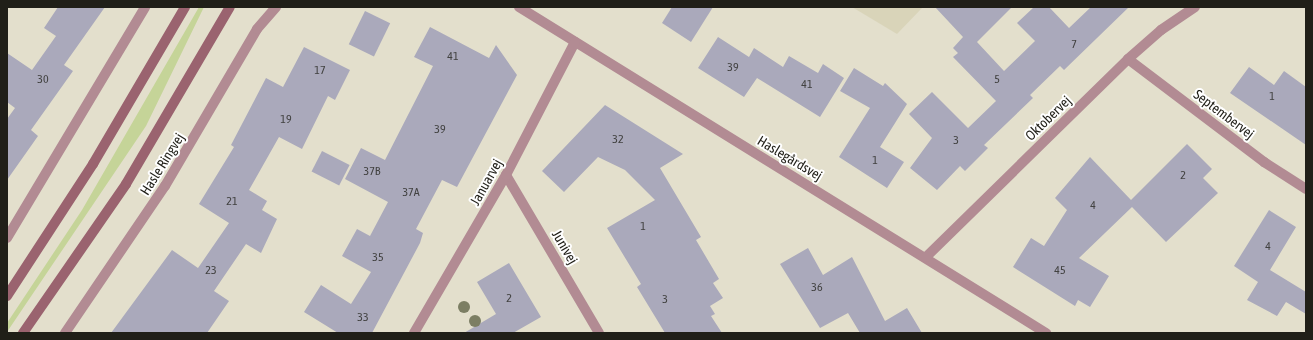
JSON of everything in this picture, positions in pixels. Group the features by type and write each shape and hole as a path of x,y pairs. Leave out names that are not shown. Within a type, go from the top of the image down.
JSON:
{"main road":[{"path":"7,296 93,164 184,7"},
{"name":"Hasle Ringvej","path":"23,333 126,184 230,7"}],"street":[{"path":"7,238 145,7"},
{"name":"Hasle Ringvej","path":"65,333 165,186 257,29 276,7"},
{"name":"Haslegårdsvej","path":"519,7 926,257 1046,333"},
{"name":"Oktobervej","path":"926,257 1128,59 1161,30 1195,7"},
{"name":"Januarvej","path":"414,333 506,175 575,42"},
{"name":"Septembervej","path":"1128,59 1264,162 1306,189"},
{"name":"Junivej","path":"506,175 599,333"}],"shaded area":[{"path":"852,7 923,7 897,34"}],"green space":[{"path":"199,7 204,7 146,126 7,332 7,323 82,210"}],"building":[{"path":"58,7 105,7 64,65 73,71 31,130 38,136 7,180 7,119 15,108 7,102 7,53 32,70 56,36 44,28"},
{"path":"672,7 713,7 691,42 662,23"},
{"path":"935,7 1012,7 977,42 1004,71 1035,41 1017,23 1034,7 1049,7 1069,28 1091,7 1129,7 1064,70 1060,66 1030,95 1033,98 984,145 988,148 965,171 960,166 937,190 910,168 932,138 909,114 932,92 968,128 996,101 953,57 958,53 953,48 963,37"},
{"path":"365,11 390,23 374,57 349,44"},
{"path":"430,27 489,58 496,45 517,75 457,187 442,180 416,229 423,233 420,243 372,333 338,333 304,312 321,285 351,304 371,272 342,256 357,229 370,236 388,202 345,179 361,148 385,160 433,66 414,57"},
{"path":"718,37 749,57 754,48 783,67 789,56 818,73 823,64 844,78 820,117 757,78 744,97 698,68"},
{"path":"304,47 350,70 335,100 328,96 302,149 279,137 249,190 267,201 262,210 277,219 261,253 246,244 214,291 229,301 207,333 111,333 172,250 198,268 229,223 199,204 234,147 231,145 266,78 283,87"},
{"path":"1249,67 1274,85 1284,71 1306,87 1306,145 1230,93"},
{"path":"854,68 883,86 885,83 907,104 880,147 904,162 887,188 839,157 870,108 840,91"},
{"path":"605,105 683,154 660,168 701,237 696,240 719,279 713,283 723,298 710,306 715,314 711,316 722,333 665,333 637,287 641,284 607,228 655,200 625,170 598,157 564,192 542,171"},
{"path":"1187,144 1212,169 1203,178 1218,193 1166,242 1132,207 1079,258 1109,276 1090,307 1078,300 1075,306 1013,267 1031,238 1044,246 1067,210 1055,198 1090,157 1131,200"},
{"path":"322,151 350,165 339,186 312,171"},
{"path":"1269,210 1296,227 1270,270 1306,292 1306,314 1286,302 1277,316 1247,300 1258,282 1234,266"},
{"path":"808,248 823,275 852,257 885,321 907,308 922,333 860,333 848,313 820,328 780,264"},
{"path":"509,263 541,317 513,333 464,333 496,314 477,282"}]}
